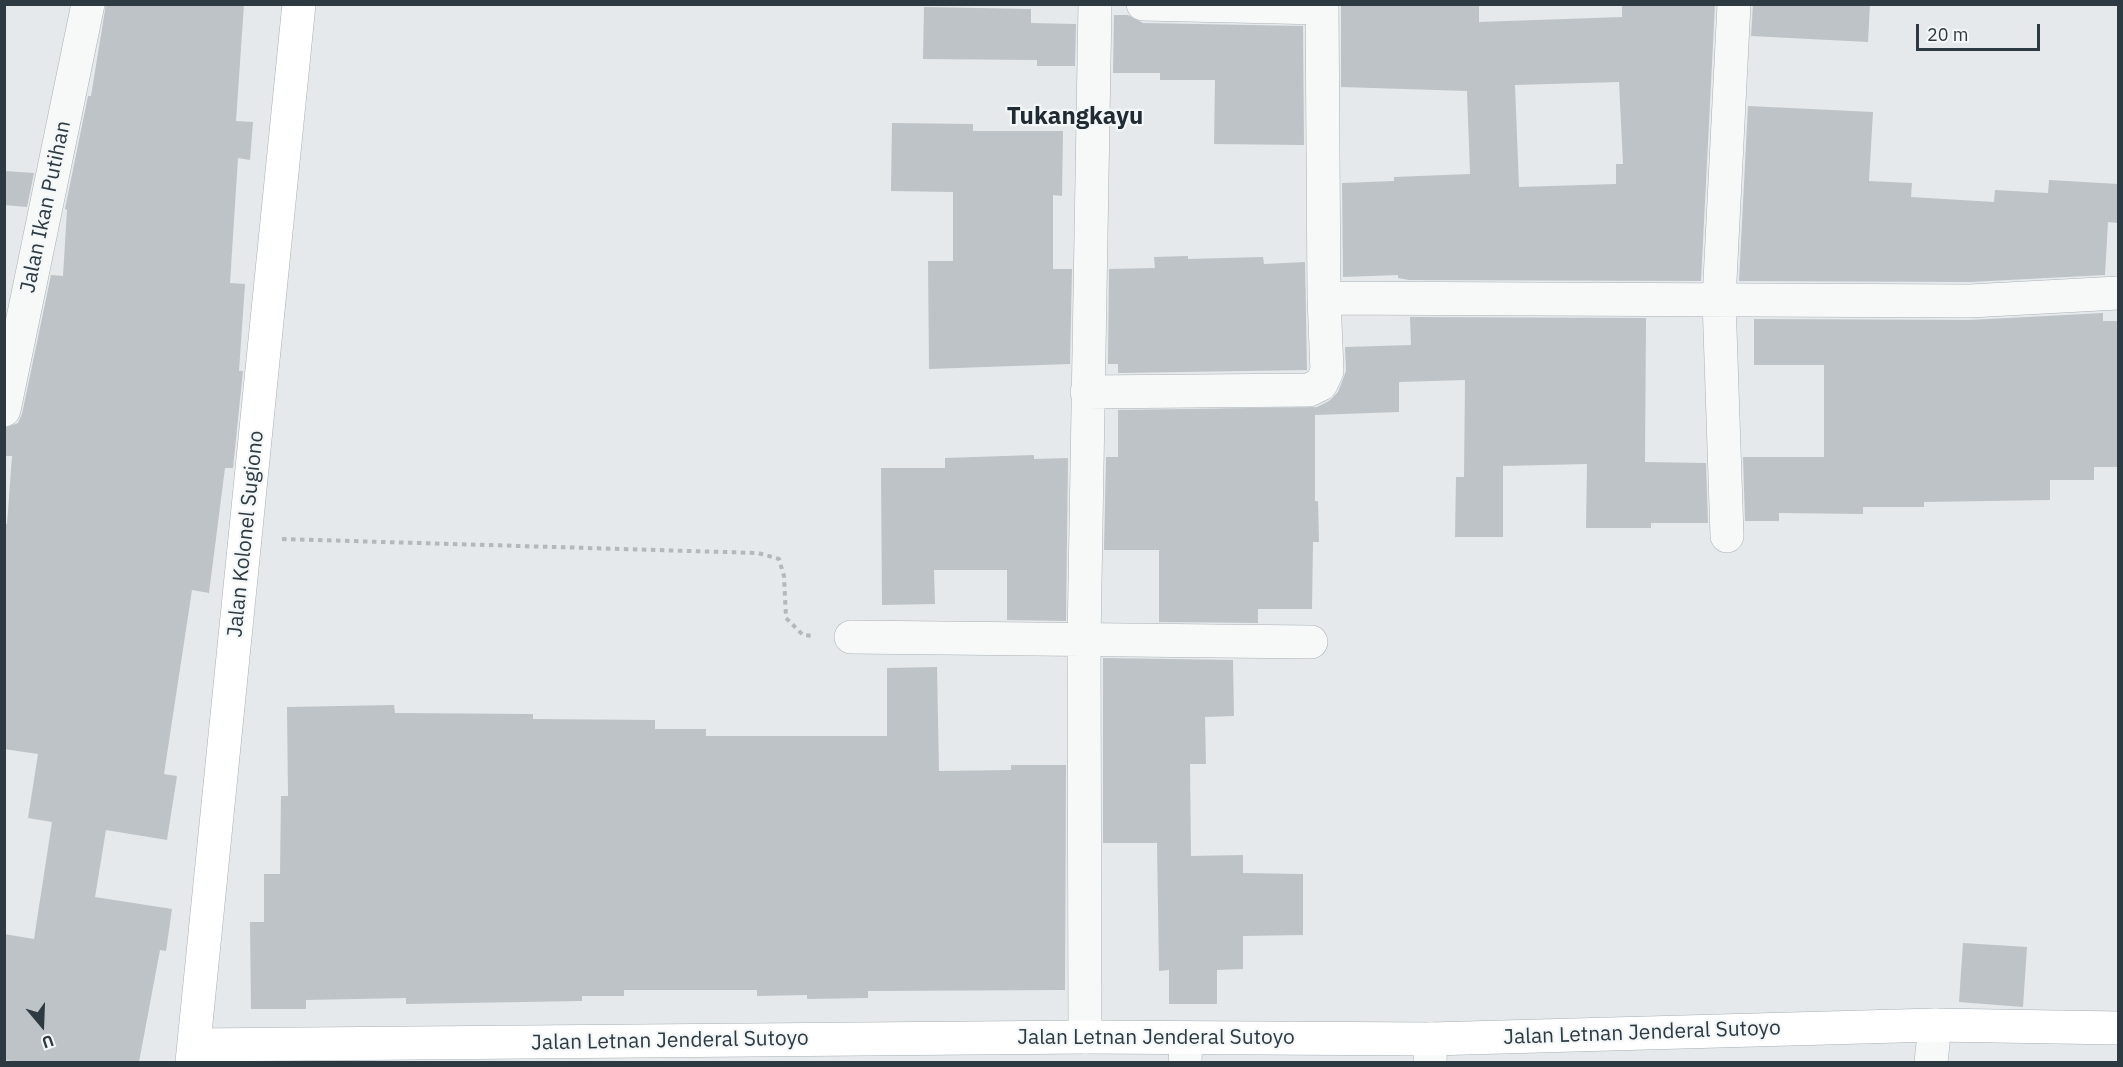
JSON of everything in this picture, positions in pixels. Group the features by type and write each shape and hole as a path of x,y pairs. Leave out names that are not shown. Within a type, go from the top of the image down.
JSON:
{"main road":[{"name":"Jalan Kolonel Sugiono","path":"193,1054 299,4"},
{"name":"Jalan Letnan Jenderal Sutoyo","path":"193,1054 1084,1037 1185,1051 1430,1051 1935,1025 2118,1028"}],"street":[{"name":"Jalan Ikan Putihan","path":"4,410 88,4"},
{"path":"1084,1037 1084,641 1095,4"},
{"path":"1087,392 1310,390 1321,384 1327,371 1324,298 1322,6 1143,4"},
{"path":"1727,536 1719,300 1734,4"},
{"path":"1324,298 1970,301 2118,293"},
{"path":"850,637 1311,642"},
{"path":"1931,1062 1935,1025"}],"path":[{"path":"246,538 758,553 779,559 784,576 786,618 802,635 850,637"}],"building":[{"path":"106,4 244,4 236,121 253,122 250,160 238,158 230,283 245,284 239,371 243,371 233,468 225,468 209,593 192,590 164,774 177,776 167,840 106,830 95,897 172,909 166,951 160,950 139,1062 20,1062 4,1060 4,934 34,939 52,822 28,818 38,754 4,749 4,524 7,524 12,456 4,456 4,428 18,423 22,414 51,275 63,276 67,210 65,209 88,96 91,96"},
{"path":"1341,4 1479,4 1479,22 1622,17 1622,4 1715,4 1701,281 1409,280 1398,278 1398,275 1343,277 1342,183 1394,181 1394,177 1470,174 1467,91 1341,87","holes":["1619,82 1623,164 1616,164 1616,184 1519,187 1515,85"]},
{"path":"1753,4 1870,4 1868,42 1751,36"},
{"path":"924,7 1031,9 1031,23 1076,24 1075,66 1037,66 1037,60 923,59"},
{"path":"1114,15 1128,15 1143,23 1303,26 1304,145 1214,144 1215,80 1160,80 1160,73 1113,73"},
{"path":"1748,106 1873,112 1869,181 1912,183 1911,197 1994,202 1995,190 2048,193 2049,180 2118,184 2118,223 2108,222 2105,275 1970,282 1739,281"},
{"path":"892,123 973,124 973,131 1063,131 1062,196 1053,195 1053,269 1072,269 1070,364 929,369 928,261 953,261 953,192 891,191"},
{"path":"4,171 34,173 27,207 4,205"},
{"path":"1188,256 1188,259 1263,257 1264,264 1305,262 1307,370 1118,373 1118,364 1108,364 1109,269 1155,268 1154,257"},
{"path":"2103,313 2103,321 2118,321 2118,467 2094,467 2094,480 2050,480 2050,500 1924,502 1924,507 1863,507 1863,514 1779,513 1779,521 1745,521 1743,457 1824,457 1824,365 1754,365 1754,319 1970,320"},
{"path":"1410,317 1646,318 1645,462 1706,463 1708,523 1651,523 1651,528 1586,528 1587,464 1503,466 1503,537 1455,537 1456,477 1464,477 1465,380 1399,382 1399,412 1315,415 1315,501 1318,501 1319,542 1313,542 1312,609 1258,609 1258,623 1159,622 1159,550 1104,550 1106,457 1118,457 1118,410 1317,407 1329,401 1338,392 1346,371 1345,347 1411,345"},
{"path":"1034,455 1034,459 1068,458 1066,621 1007,620 1007,570 934,570 935,604 882,605 881,468 945,468 945,458"},
{"path":"1103,658 1233,660 1234,716 1205,717 1206,764 1190,764 1191,856 1243,855 1243,873 1303,874 1303,935 1243,936 1243,969 1217,970 1217,1004 1169,1004 1169,970 1159,971 1157,843 1103,843"},
{"path":"937,667 939,771 1011,770 1011,765 1066,765 1065,990 868,991 868,998 807,999 807,995 757,996 757,990 624,990 624,996 582,996 582,1001 406,1004 406,998 306,1000 306,1009 251,1009 250,922 264,922 264,874 280,874 281,796 288,796 287,707 394,705 395,713 533,714 533,719 655,720 655,729 706,729 706,736 887,736 887,668"},
{"path":"1963,943 2027,947 2023,1007 1959,1002"}],"district":[{"name":"Tukangkayu","path":"1075,117"}]}
